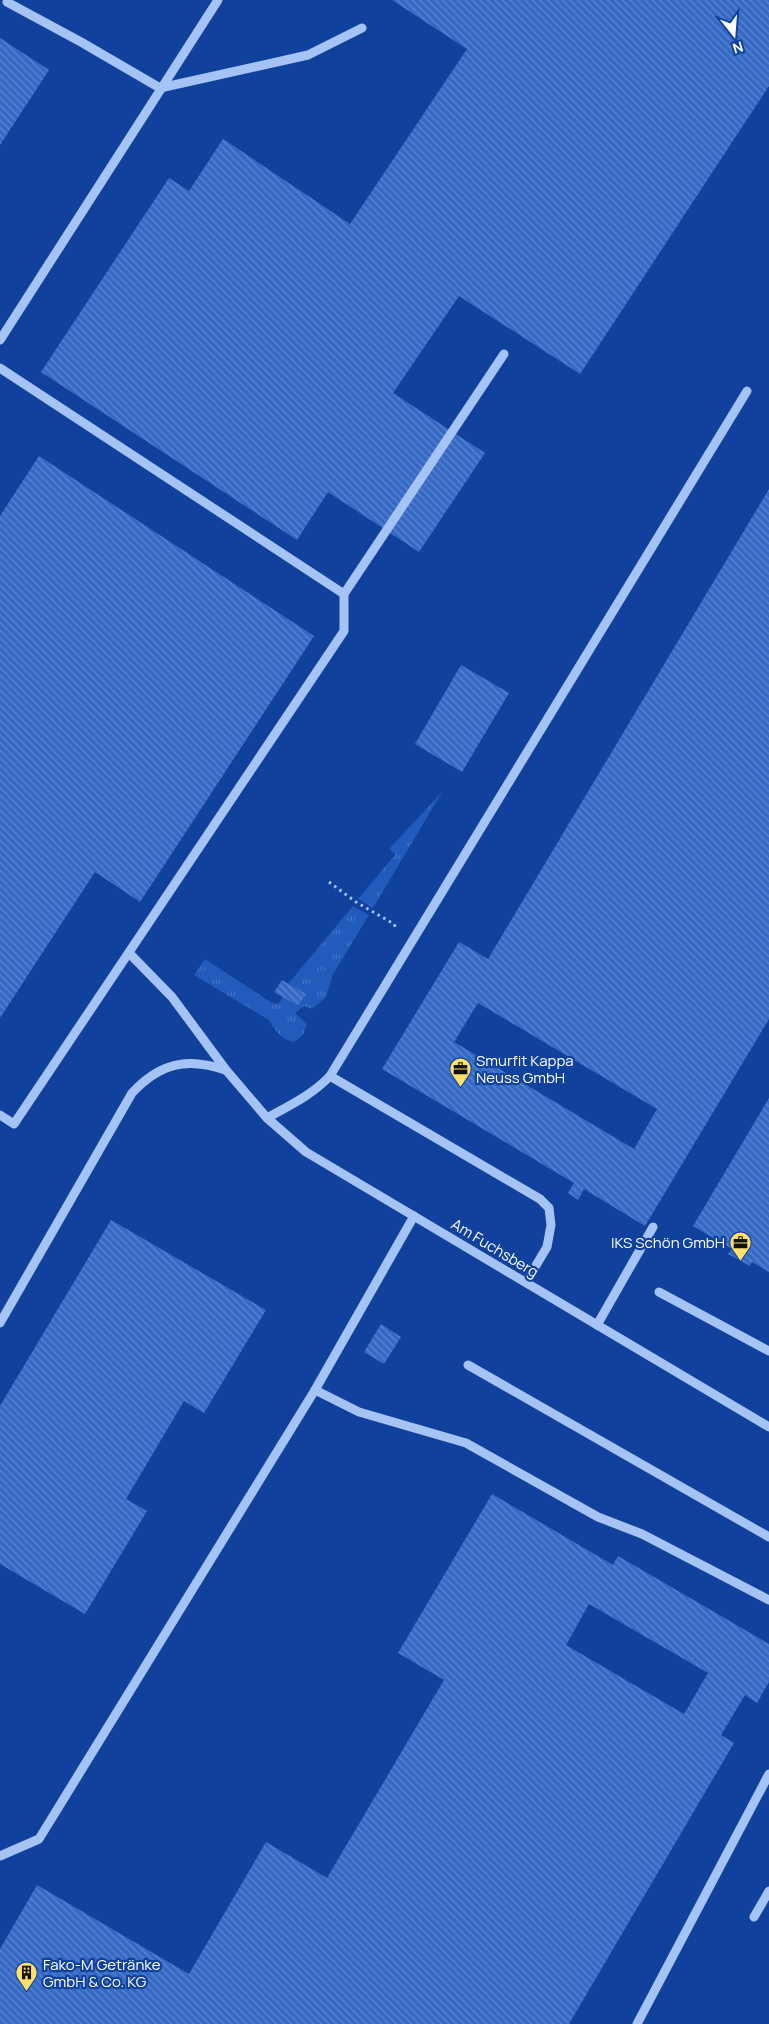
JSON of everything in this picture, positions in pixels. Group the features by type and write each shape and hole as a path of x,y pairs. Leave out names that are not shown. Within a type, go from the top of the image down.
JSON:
{"street":[{"path":"0,340 218,0"},
{"path":"7,2 160,88 308,55 362,28"},
{"path":"0,1116 14,1124 344,631 344,594 504,354"},
{"path":"0,368 344,594"},
{"path":"267,1118 304,1098 330,1076 748,391"},
{"name":"Am Fuchsberg","path":"129,953 172,997 226,1070 267,1118 306,1152 769,1427"},
{"path":"0,1323 132,1093 152,1075 178,1064 203,1064 226,1070"},
{"path":"330,1076 540,1199 549,1208 551,1225 547,1247 526,1282"},
{"path":"0,1856 39,1839 315,1390 414,1216"},
{"path":"597,1325 653,1227"},
{"path":"659,1292 769,1351"},
{"path":"468,1365 769,1537"},
{"path":"315,1390 359,1412 466,1443 598,1517 642,1534 769,1600"},
{"path":"638,2024 769,1774"},
{"path":"754,1917 769,1891"}],"path":[{"path":"329,882 372,912"}],"green space":[{"path":"442,792 373,908 358,899 395,855 390,849 391,847"},
{"path":"353,906 369,915 333,974 326,997 312,1009 304,1006 295,1013 307,1024 303,1035 294,1042 279,1034 269,1020 194,975 205,959 272,1003 277,1004 281,1001 282,997 298,1006 305,994 288,984"}],"building":[{"path":"392,0 769,0 769,86 580,374 459,296 393,393 485,453 419,552 328,492 297,540 41,372 169,178 189,191 223,139 350,224 467,49"},
{"path":"0,38 49,70 0,145"},
{"path":"39,456 314,636 140,902 95,872 0,1018 0,516"},
{"path":"769,489 769,1019 645,1226 584,1189 578,1200 568,1193 574,1183 382,1069 459,942 488,959","holes":["478,1003 657,1109 634,1149 454,1042"]},
{"path":"461,665 509,693 462,772 415,744"},
{"path":"282,980 306,994 298,1006 274,992"},
{"path":"769,1098 769,1272 752,1262 750,1266 728,1254 732,1249 693,1226"},
{"path":"111,1220 266,1310 204,1413 184,1401 126,1499 147,1511 85,1614 0,1564 0,1406"},
{"path":"381,1324 401,1337 384,1364 364,1352"},
{"path":"492,1494 613,1565 618,1556 769,1644 769,1682 757,1703 745,1695 721,1735 734,1743 569,2024 0,2024 0,1949 37,1885 189,1974 266,1842 327,1878 444,1680 398,1653","holes":["589,1604 708,1673 684,1714 566,1645"]}],"place":[{"name":"Smurfit Kappa Neuss GmbH","path":"460,1088"},
{"name":"IKS Schön GmbH","path":"741,1261"},
{"name":"Fako-M Getränke GmbH & Co. KG","path":"27,1992"}]}
